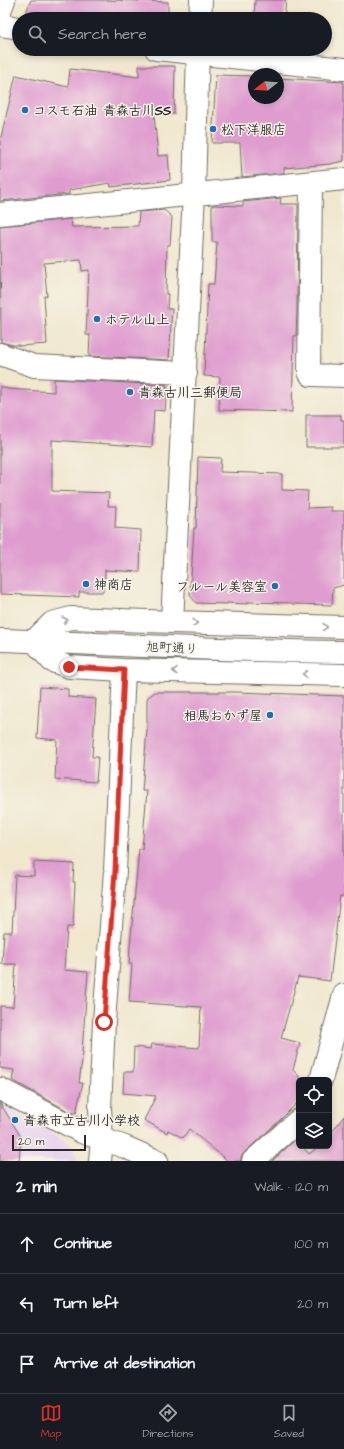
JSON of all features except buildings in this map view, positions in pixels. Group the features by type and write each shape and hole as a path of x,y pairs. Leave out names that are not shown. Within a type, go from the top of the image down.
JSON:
{"street":[{"path":"0,11 4,0"},
{"path":"200,12 201,0"},
{"path":"0,25 12,27"},
{"path":"172,622 194,194 197,56"},
{"path":"238,56 344,69"},
{"path":"0,214 344,179"},
{"path":"311,183 309,372 311,375 344,376"},
{"path":"0,354 34,366 186,373"},
{"path":"344,627 71,618 52,623 34,641 52,661 69,667 124,670 344,675"},
{"name":"旭町通り","path":"0,640 248,651 344,652"},
{"path":"100,1161 102,1140 100,1108 104,1022 115,871 124,670"},
{"path":"322,1077 344,995"},
{"path":"0,1089 82,1132 125,1147 157,1161"},
{"path":"253,1161 296,1123"}],"shaded area":[{"name":"青森市立古川小学校","path":"0,1104 58,1136 72,1146 78,1161 0,1161"}],"place":[{"name":"コスモ石油 青森古川SS","path":"25,110"},
{"name":"松下洋服店","path":"213,129"},
{"name":"ホテル山上","path":"97,319"},
{"name":"青森古川三郵便局","path":"130,392"},
{"name":"神商店","path":"86,584"},
{"name":"フルール美容室","path":"275,586"},
{"name":"相馬おかず屋","path":"270,715"},
{"name":"青森市立古川小学校","path":"15,1120"}],"route":[{"path":"69,667 124,670 115,871 104,1022"}]}
